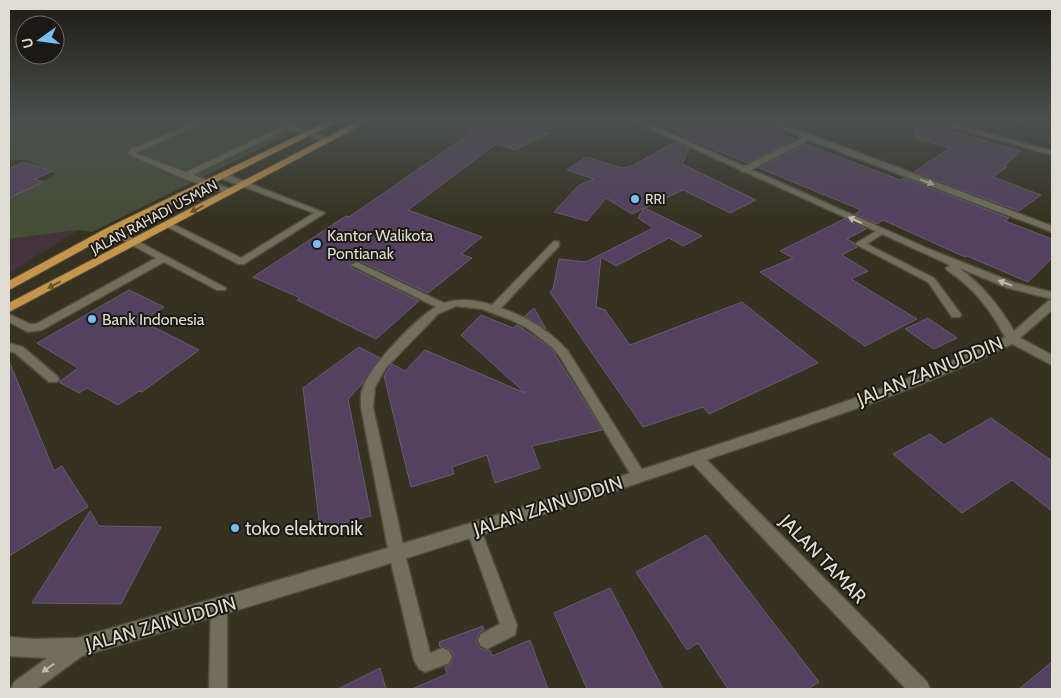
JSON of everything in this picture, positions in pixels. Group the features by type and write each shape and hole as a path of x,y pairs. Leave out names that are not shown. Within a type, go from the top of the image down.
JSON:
{"highway":[{"name":"JALAN RAHADI USMAN","path":"9,286 111,230 268,154"},
{"name":"JALAN RAHADI USMAN","path":"9,308 303,154"}],"street":[{"path":"707,154 925,251 1012,286 1052,295"},
{"path":"744,170 776,154"},
{"path":"853,154 1052,229"},
{"path":"925,251 962,274 980,289 992,303 1012,339 1052,362"},
{"name":"JALAN ZAINUDDIN","path":"9,647 35,649 77,648 397,554 696,458 964,362 1012,339 1052,304"},
{"name":"JALAN TAMAR","path":"696,458 920,689"},
{"name":"JALAN ZAINUDDIN","path":"21,689 77,648"}],"lane":[{"path":"132,154 230,192"},
{"path":"185,176 232,154"},
{"path":"168,225 241,262 321,213 223,176"},
{"path":"111,230 221,288"},
{"path":"880,231 860,244 931,280 956,315"},
{"path":"494,309 509,296 556,244"},
{"path":"9,317 28,328 38,327 162,258"},
{"path":"356,265 443,306"},
{"path":"443,657 429,663 425,663 423,660 397,554 366,394 377,371 434,312 443,306 455,303 470,303 494,309 543,334 558,346 639,476"},
{"path":"9,347 19,350 53,379"},
{"path":"474,530 509,625 509,629 506,632 487,640"},
{"path":"218,689 219,607"}],"shaded area":[{"path":"79,230 9,273 9,239"}],"green space":[{"path":"9,154 250,154 92,232 79,230 9,239 9,198 56,174 27,160 9,160"}],"building":[{"path":"441,154 483,154 408,210 482,237 461,254 472,258 428,293 360,261 355,260 350,263 350,267 419,301 376,339 297,300 300,298 253,277 346,216 349,217"},
{"path":"654,154 687,154 682,164 756,200 730,213 683,190 645,208 702,236 683,246 669,238 616,266 601,257 596,307 605,310 630,345 742,302 818,363 709,414 703,407 643,427 550,292 553,289 559,259 586,262 653,228 638,218 644,208 632,214 606,198 587,221 554,212 578,186 594,179 567,170 586,157 622,168 632,166"},
{"path":"725,154 766,154 748,163"},
{"path":"787,154 831,154 900,180 904,178 1009,218 1005,221 1052,239 1052,258 1028,282 967,256 965,257 883,220 877,224 855,214 861,210 759,168"},
{"path":"942,154 1018,154 1004,166 1007,167 993,177 1041,195 1019,211 914,172"},
{"path":"23,162 53,171 35,179 43,182 9,198 9,169"},
{"path":"844,219 866,229 847,239 857,247 842,255 868,271 851,279 917,319 865,346 760,272 793,258 780,251"},
{"path":"129,290 164,307 142,321 199,350 142,392 139,391 118,405 87,388 79,393 59,382 78,368 37,343"},
{"path":"534,308 546,329 525,316"},
{"path":"481,315 513,328 517,325 551,348 602,430 532,446 540,468 495,483 487,455 452,467 454,474 411,487 384,376 392,364 405,371 425,350 525,393 461,335"},
{"path":"928,318 957,338 934,349 905,329"},
{"path":"359,347 380,358 363,383 348,399 371,516 320,529 303,388"},
{"path":"9,361 54,471 62,466 88,507 9,556"},
{"path":"991,418 1052,461 1052,511 1012,480 962,513 893,454 930,434 944,445"},
{"path":"90,511 99,526 161,527 121,604 32,603"},
{"path":"706,535 819,682 808,689 728,689 698,643 687,650 636,572"},
{"path":"610,588 663,689 587,689 554,613"},
{"path":"483,626 484,630 479,633 476,641 480,648 486,651 490,650 492,656 530,640 548,689 412,689 447,674 445,666 451,664 454,656 450,649 440,647 439,642"},
{"path":"1052,662 1052,689 1019,689"},
{"path":"380,668 386,689 338,689"}],"place":[{"name":"RRI","path":"635,199"},
{"name":"Kantor Walikota Pontianak","path":"317,244"},
{"name":"Bank Indonesia","path":"92,319"},
{"name":"toko elektronik","path":"235,528"}]}
